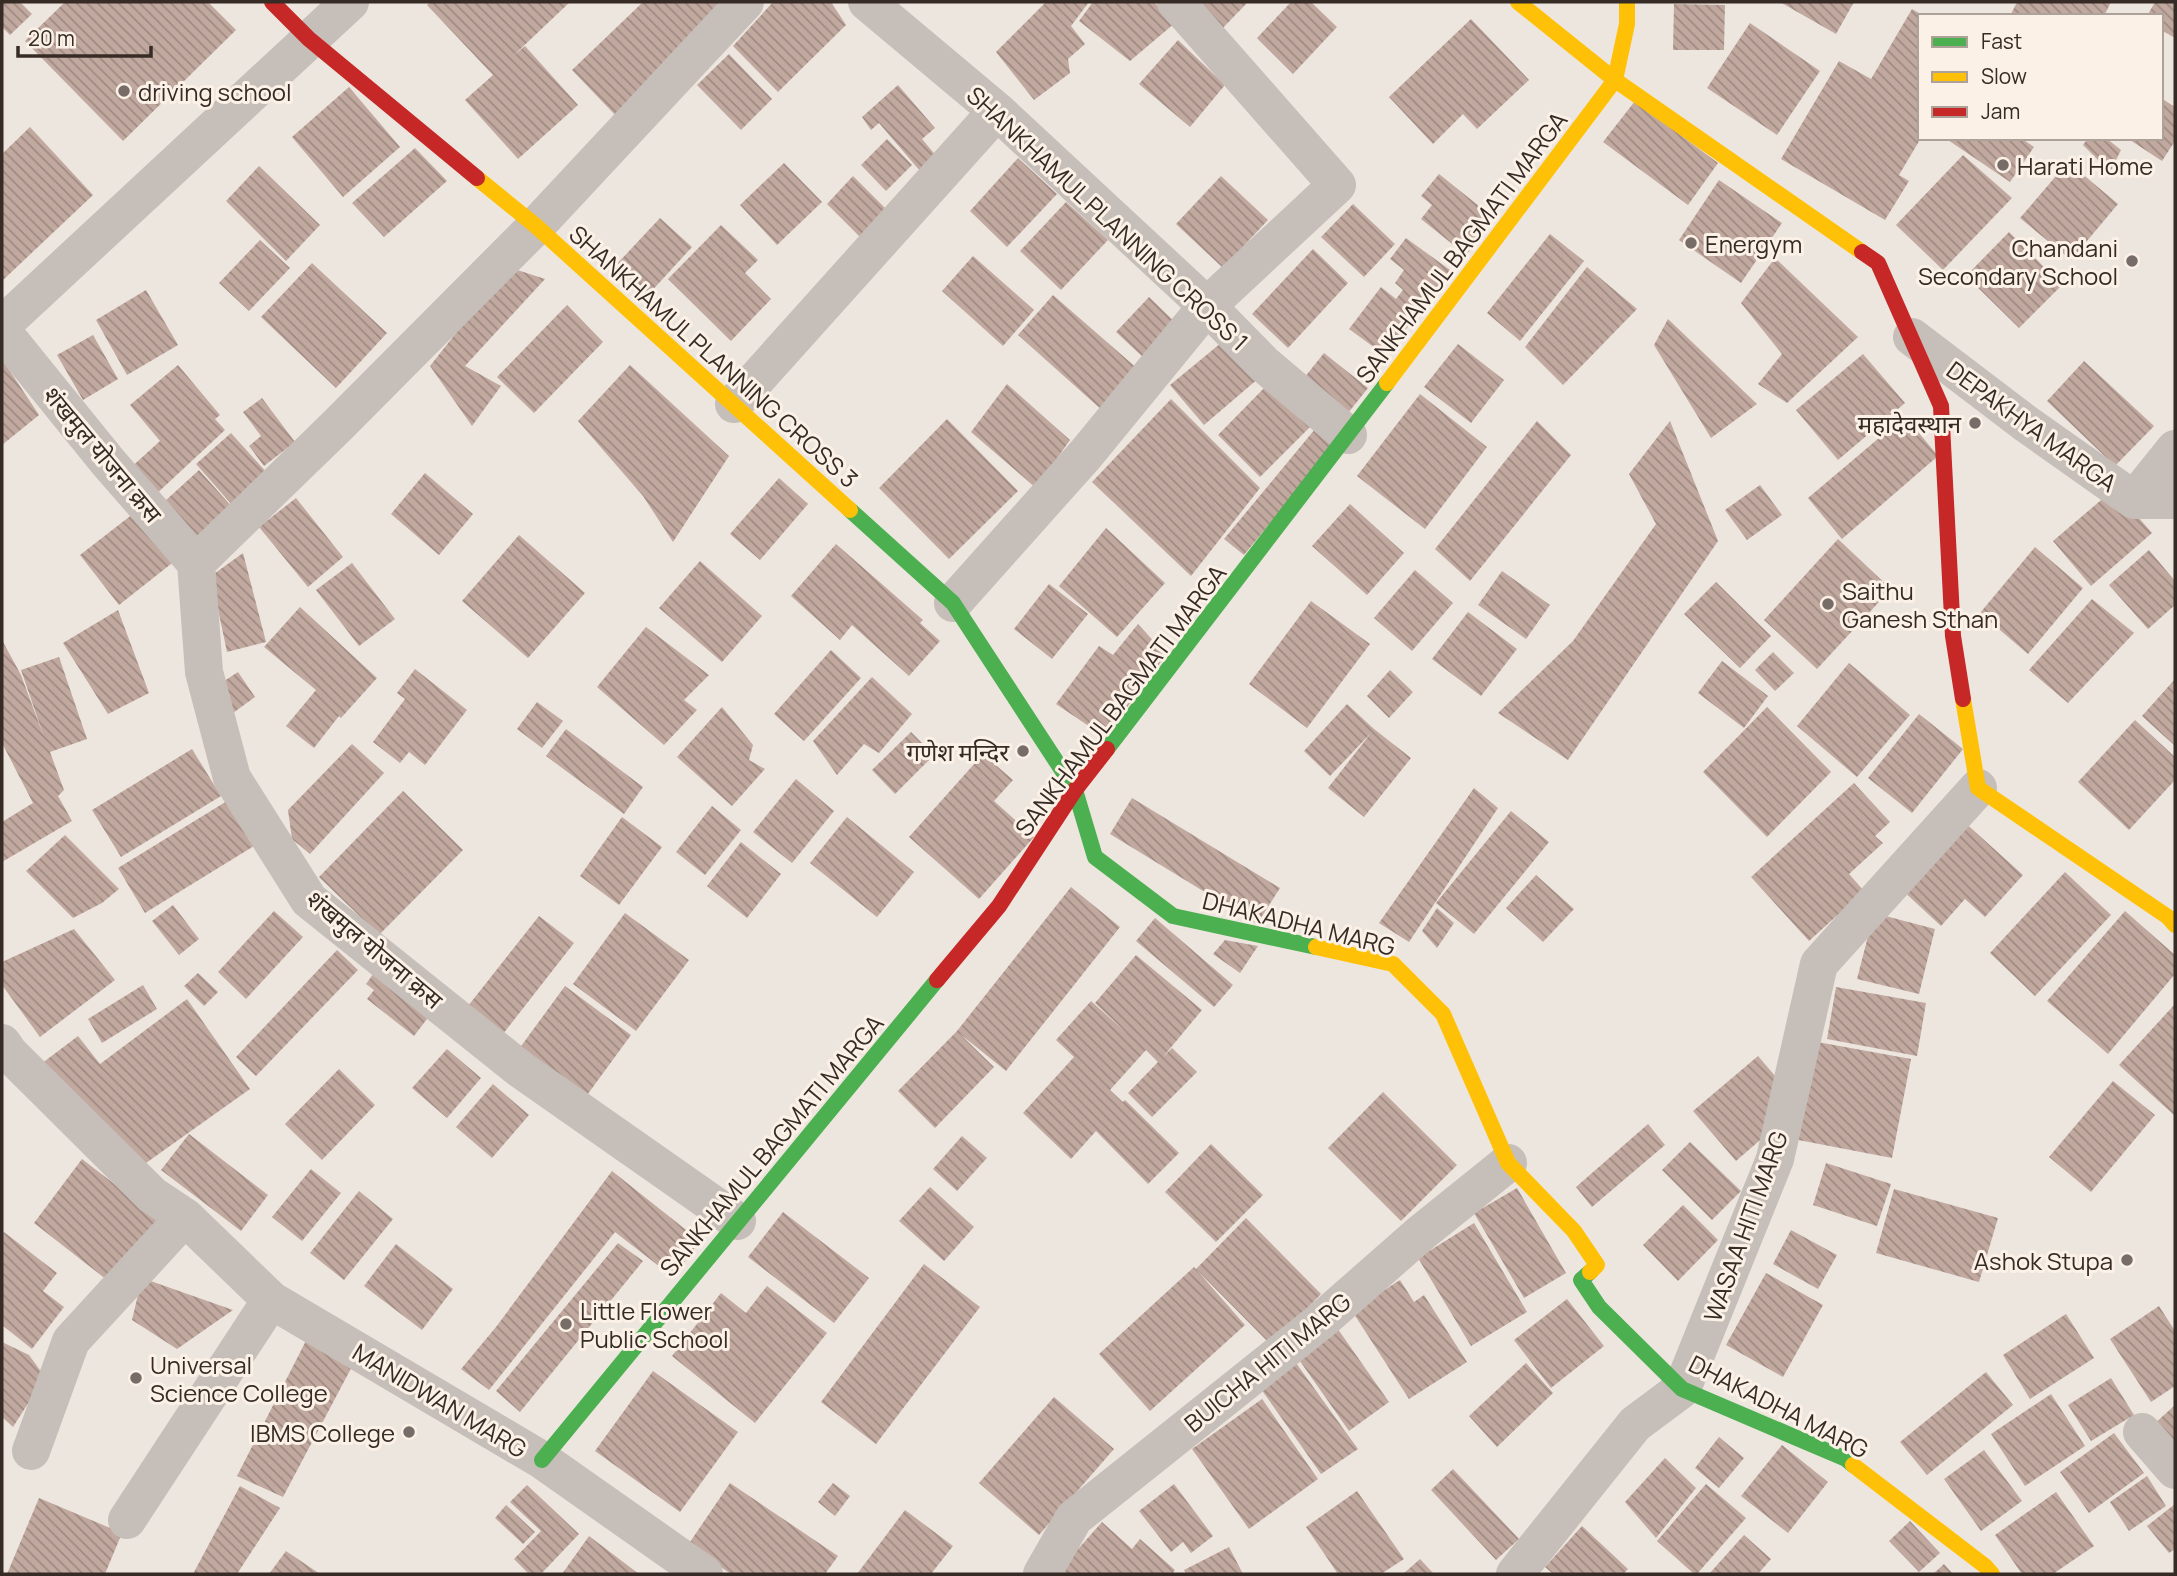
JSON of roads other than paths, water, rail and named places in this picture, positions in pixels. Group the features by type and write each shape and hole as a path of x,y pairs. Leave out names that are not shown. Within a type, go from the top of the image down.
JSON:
{"street":[{"name":"SHANKHAMUL PLANNING CROSS 3","path":"272,2 309,39 536,226 953,603 1075,790"},
{"path":"2,325 350,2"},
{"path":"196,563 536,226 745,2"},
{"name":"SHANKHAMUL PLANNING CROSS 1","path":"867,2 997,111 1207,306 1264,364 1348,435"},
{"path":"953,603 1086,454 1207,306 1336,186 1176,2"},
{"path":"1518,2 1615,80 1878,263 1941,406 1953,636 1978,788 2168,917 2175,925"},
{"name":"SANKHAMUL BAGMATI MARGA","path":"542,1460 999,906 1075,790 1348,435 1615,80 1627,24 1627,2"},
{"path":"734,404 997,111"},
{"name":"शंखमुल योजना क्रस","path":"2,331 108,462 196,563 204,672 232,778 309,900 520,1069 737,1221"},
{"name":"DEPAKHYA MARGA","path":"1912,337 2025,423 2134,500 2175,449"},
{"path":"2134,500 2175,500"},
{"name":"WASAA HITI MARG","path":"1682,1389 1775,1159 1819,964 1978,788"},
{"name":"DHAKADHA MARG","path":"1075,790 1095,857 1173,916 1393,964 1443,1014 1508,1163 1574,1231 1597,1265 1581,1280 1599,1307 1682,1389 1846,1459 1992,1574"},
{"name":"MANIDWAN MARG","path":"4,1052 152,1195 185,1217 271,1300 542,1460 704,1574"},
{"name":"BUICHA HITI MARG","path":"1042,1574 1074,1517 1322,1320 1421,1233 1508,1163"},
{"path":"31,1451 71,1341 185,1217"},
{"path":"127,1520 271,1300"},
{"path":"1515,1574 1636,1424 1682,1389"},
{"path":"2142,1432 2175,1470"}],"place":[{"name":"driving school","path":"124,91"},
{"name":"Harati Home","path":"2003,165"},
{"name":"Energym","path":"1691,243"},
{"name":"Chandani Secondary School","path":"2132,261"},
{"name":"महादेवस्थान","path":"1975,423"},
{"name":"Saithu Ganesh Sthan","path":"1828,604"},
{"name":"गणेश मन्दिर","path":"1023,751"},
{"name":"Ashok Stupa","path":"2127,1260"},
{"name":"Little Flower Public School","path":"566,1324"},
{"name":"Universal Science College","path":"136,1378"},
{"name":"IBMS College","path":"409,1432"}]}
